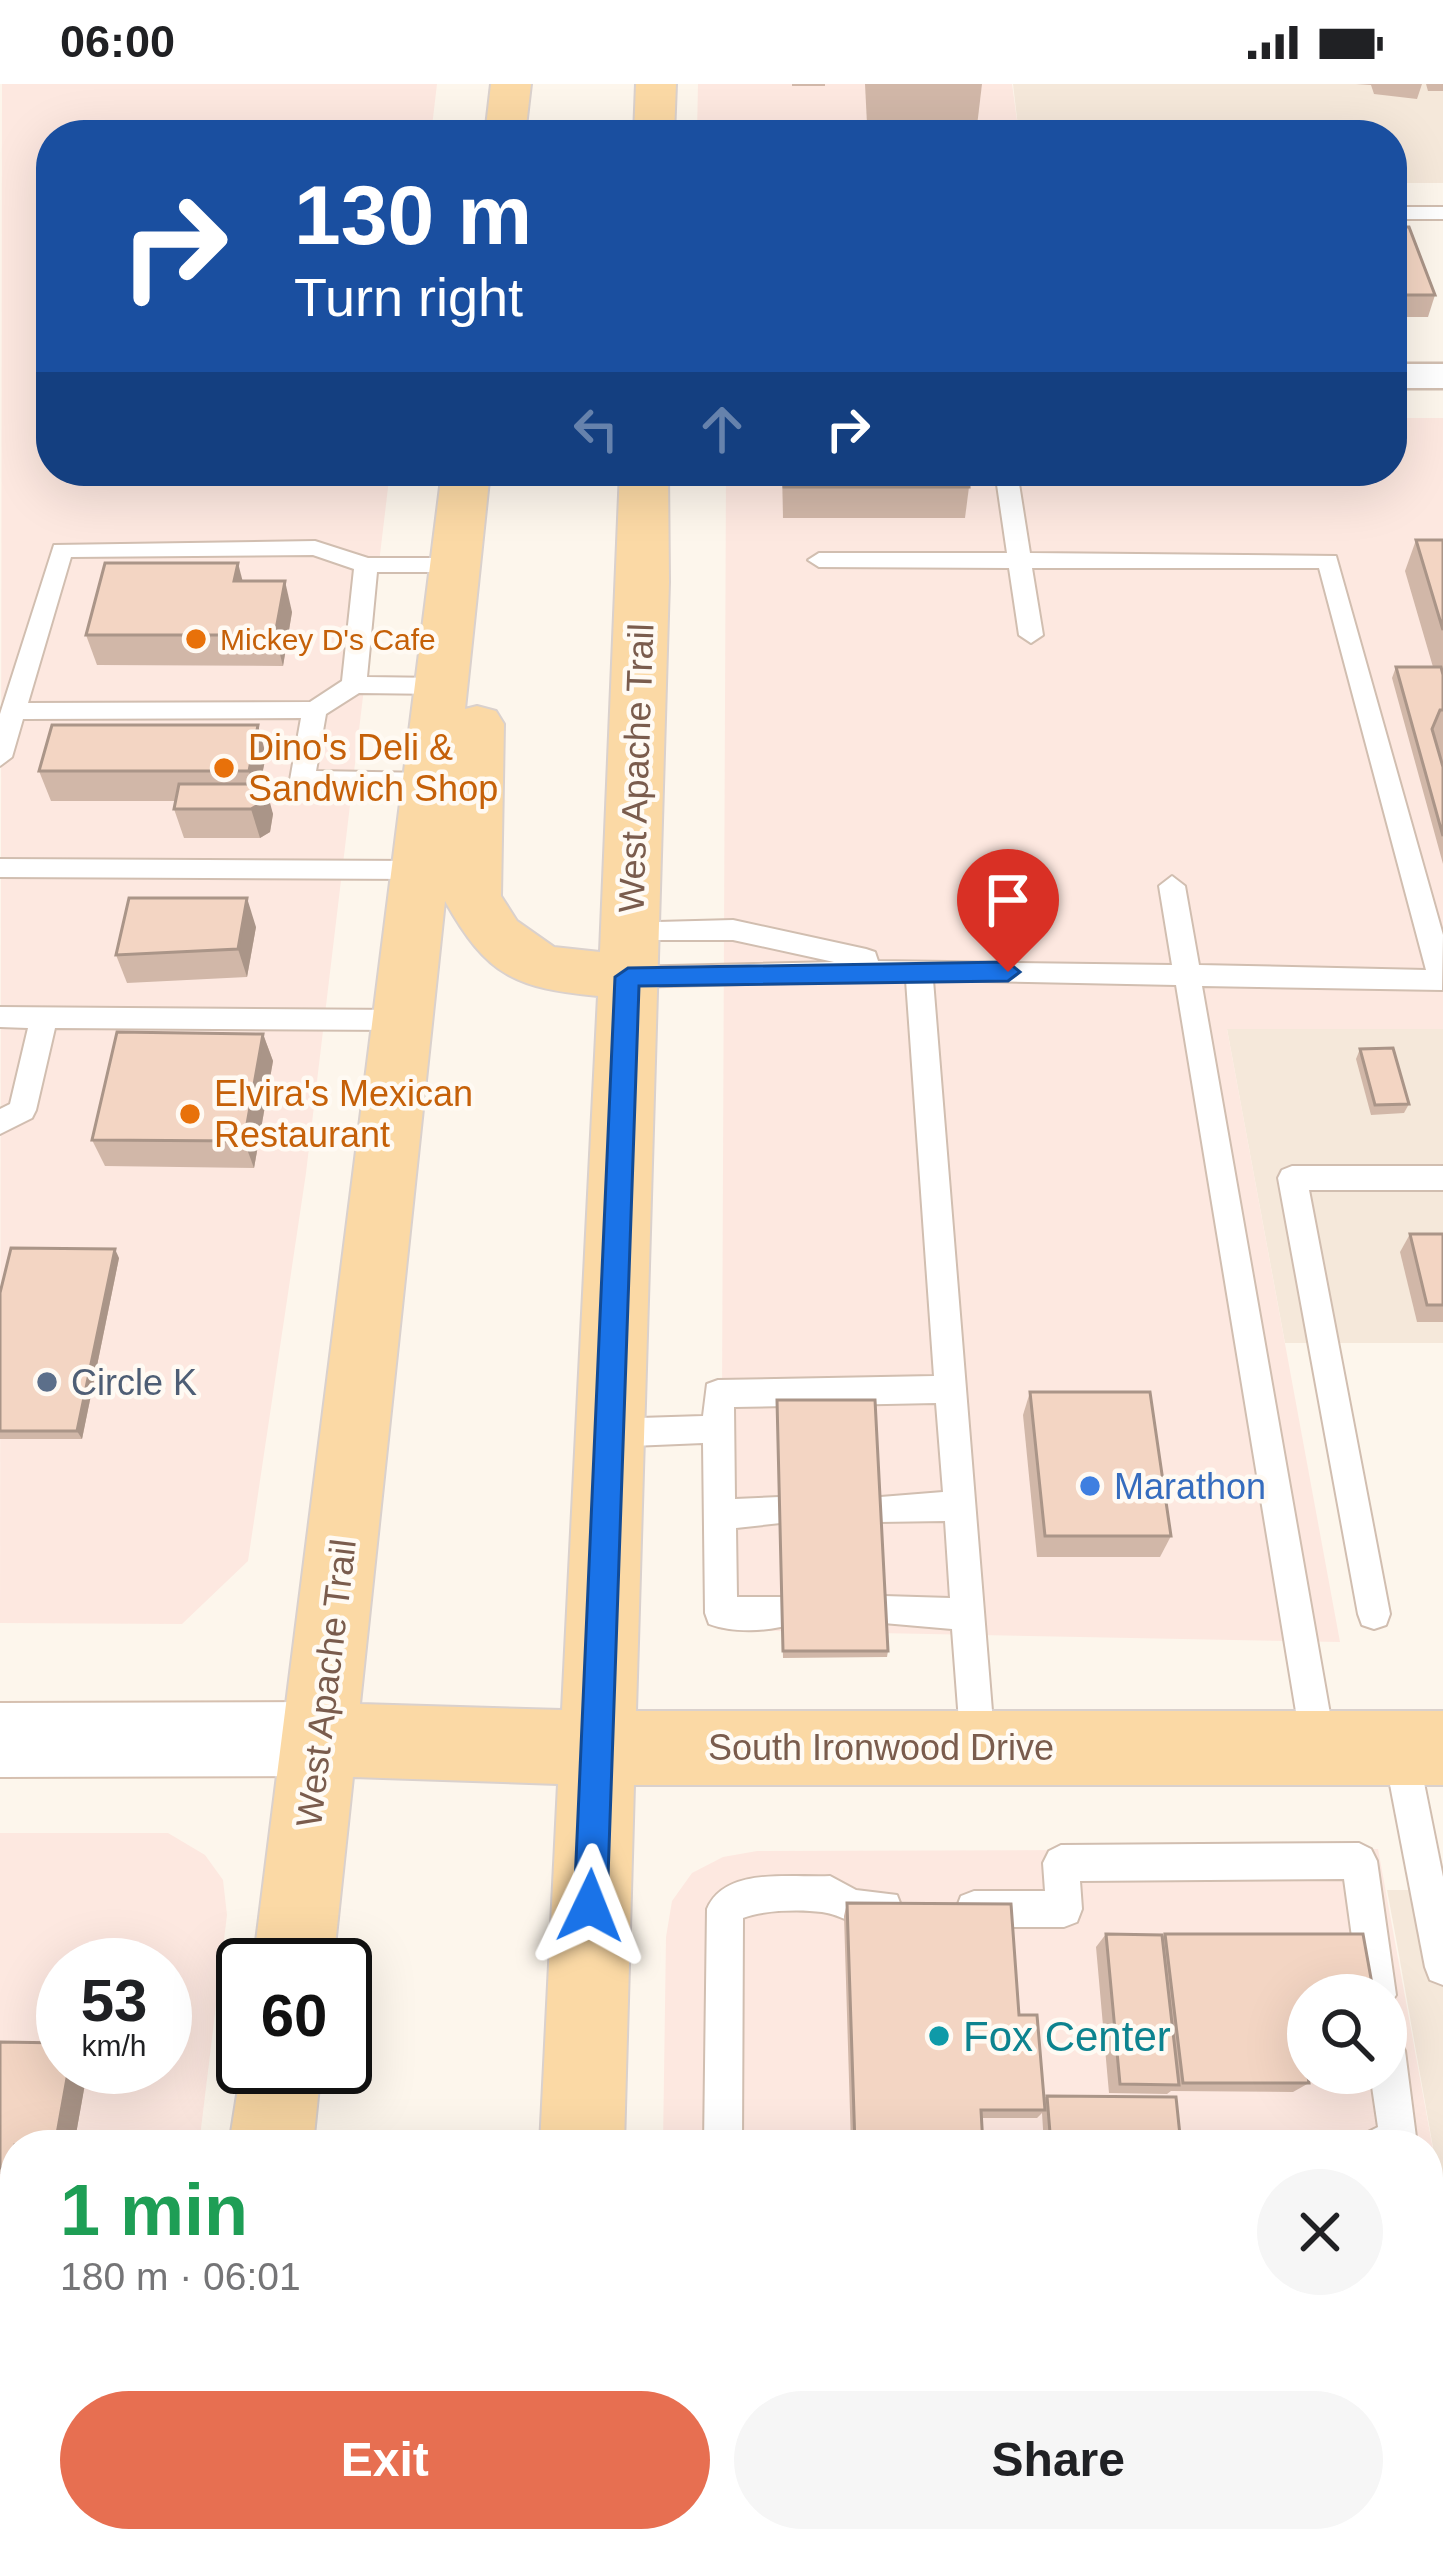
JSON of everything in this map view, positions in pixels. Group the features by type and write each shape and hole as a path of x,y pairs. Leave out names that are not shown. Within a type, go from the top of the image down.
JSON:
{"main road":[{"path":"507,120 511,84"},
{"path":"655,120 656,84"},
{"name":"West Apache Trail","path":"295,1938 464,486"},
{"name":"West Apache Trail","path":"583,2130 644,486"},
{"path":"455,565 482,627 470,846 472,899 497,936 540,968 628,954"},
{"path":"0,1740 319,1739"},
{"name":"South Ironwood Drive","path":"319,1739 596,1748 1422,1748"},
{"path":"273,2130 277,2094"}],"street":[{"path":"1407,376 1443,376"},
{"path":"1407,401 1443,401"}],"lane":[{"path":"1407,213 1443,213"},
{"path":"1008,486 1031,635"},
{"path":"0,757 62,550 315,548 366,565 455,565"},
{"path":"628,954 919,970 1443,980 1328,561 819,560"},
{"path":"354,686 366,565"},
{"path":"13,711 316,710 354,686 441,686"},
{"path":"316,710 302,780 429,782"},
{"path":"0,868 419,870"},
{"path":"1172,886 1319,1748"},
{"path":"628,954 733,930 919,970"},
{"path":"919,970 978,1748"},
{"path":"0,1017 402,1020"},
{"path":"0,1123 22,1110 44,1017"},
{"path":"1374,1614 1292,1178 1443,1178"},
{"path":"782,1612 721,1613 718,1394 949,1389"},
{"path":"608,1433 718,1429"},
{"path":"879,1508 958,1506"},
{"path":"719,1514 779,1512"},
{"path":"884,1611 968,1614"},
{"path":"1422,1748 1443,1967"},
{"path":"723,2130 724,1909 742,1897 830,1894 852,1908 1064,1909 1061,1863 1359,1861 1375,1974"},
{"path":"1392,2094 1397,2130"}],"shaded area":[{"path":"2,84 437,84 433,120 36,120 36,486 388,486 306,1173 248,1561 182,1624 0,1623"},
{"path":"698,84 1012,84 1017,120 697,120"},
{"path":"1013,84 1443,84 1443,183 1407,183 1407,120 1017,120"},
{"path":"1407,418 1443,418 1443,1029 1227,1029 1340,1642 721,1630 726,486 1407,486"},
{"path":"1227,1029 1443,1029 1443,1343 1285,1343"},
{"path":"0,1833 168,1833 205,1855 223,1880 227,1915 224,1938 216,1938 216,2005 201,2130 0,2130"},
{"path":"1378,1849 1401,1974 1287,1974 1287,2094 1407,2094 1407,2007 1429,2130 663,2130 666,1937 672,1901 692,1873 723,1857 757,1851"},
{"path":"1387,1890 1443,1890 1443,2130 1430,2130 1407,2001 1407,1974 1402,1974"}],"building":[{"path":"1407,227 1409,227 1435,295 1407,295"},
{"path":"784,486 969,487 784,487"},
{"path":"1416,540 1443,540 1443,630"},
{"path":"105,563 238,563 234,581 285,581 275,635 86,635"},
{"path":"1396,667 1441,667 1443,710 1432,729 1443,767 1443,836"},
{"path":"52,725 258,725 249,771 39,771"},
{"path":"179,784 265,784 262,803 251,809 174,809"},
{"path":"129,898 247,898 238,949 116,955"},
{"name":"Elvira's Mexican Restaurant","path":"117,1032 263,1034 244,1141 92,1140"},
{"path":"1393,1048 1409,1104 1375,1105 1360,1049"},
{"path":"1410,1234 1443,1234 1443,1305 1427,1305"},
{"name":"Circle K","path":"11,1248 115,1249 77,1431 0,1431 0,1293"},
{"name":"Marathon","path":"1030,1392 1150,1392 1171,1536 1045,1536"},
{"path":"777,1400 875,1400 888,1651 783,1651"},
{"name":"Fox Center","path":"847,1903 1011,1904 1019,2015 1037,2015 1045,2110 981,2110 982,2130 855,2130"},
{"path":"1106,1934 1162,1935 1179,2085 1120,2084"},
{"path":"1165,1934 1363,1934 1370,1974 1287,1974 1287,2083 1183,2083"},
{"path":"0,2042 36,2043 36,2094 64,2094 58,2130 0,2130"},
{"path":"1047,2096 1176,2097 1179,2130 1050,2130"}],"place":[{"name":"Mickey D's Cafe","path":"196,639"},
{"name":"Dino's Deli & Sandwich Shop","path":"224,768"},
{"name":"Elvira's Mexican Restaurant","path":"190,1114"},
{"name":"Circle K","path":"47,1382"},
{"name":"Marathon","path":"1090,1486"},
{"name":"Fox Center","path":"939,2036"}],"route":[{"path":"590,1906 628,977 1008,972"}]}
